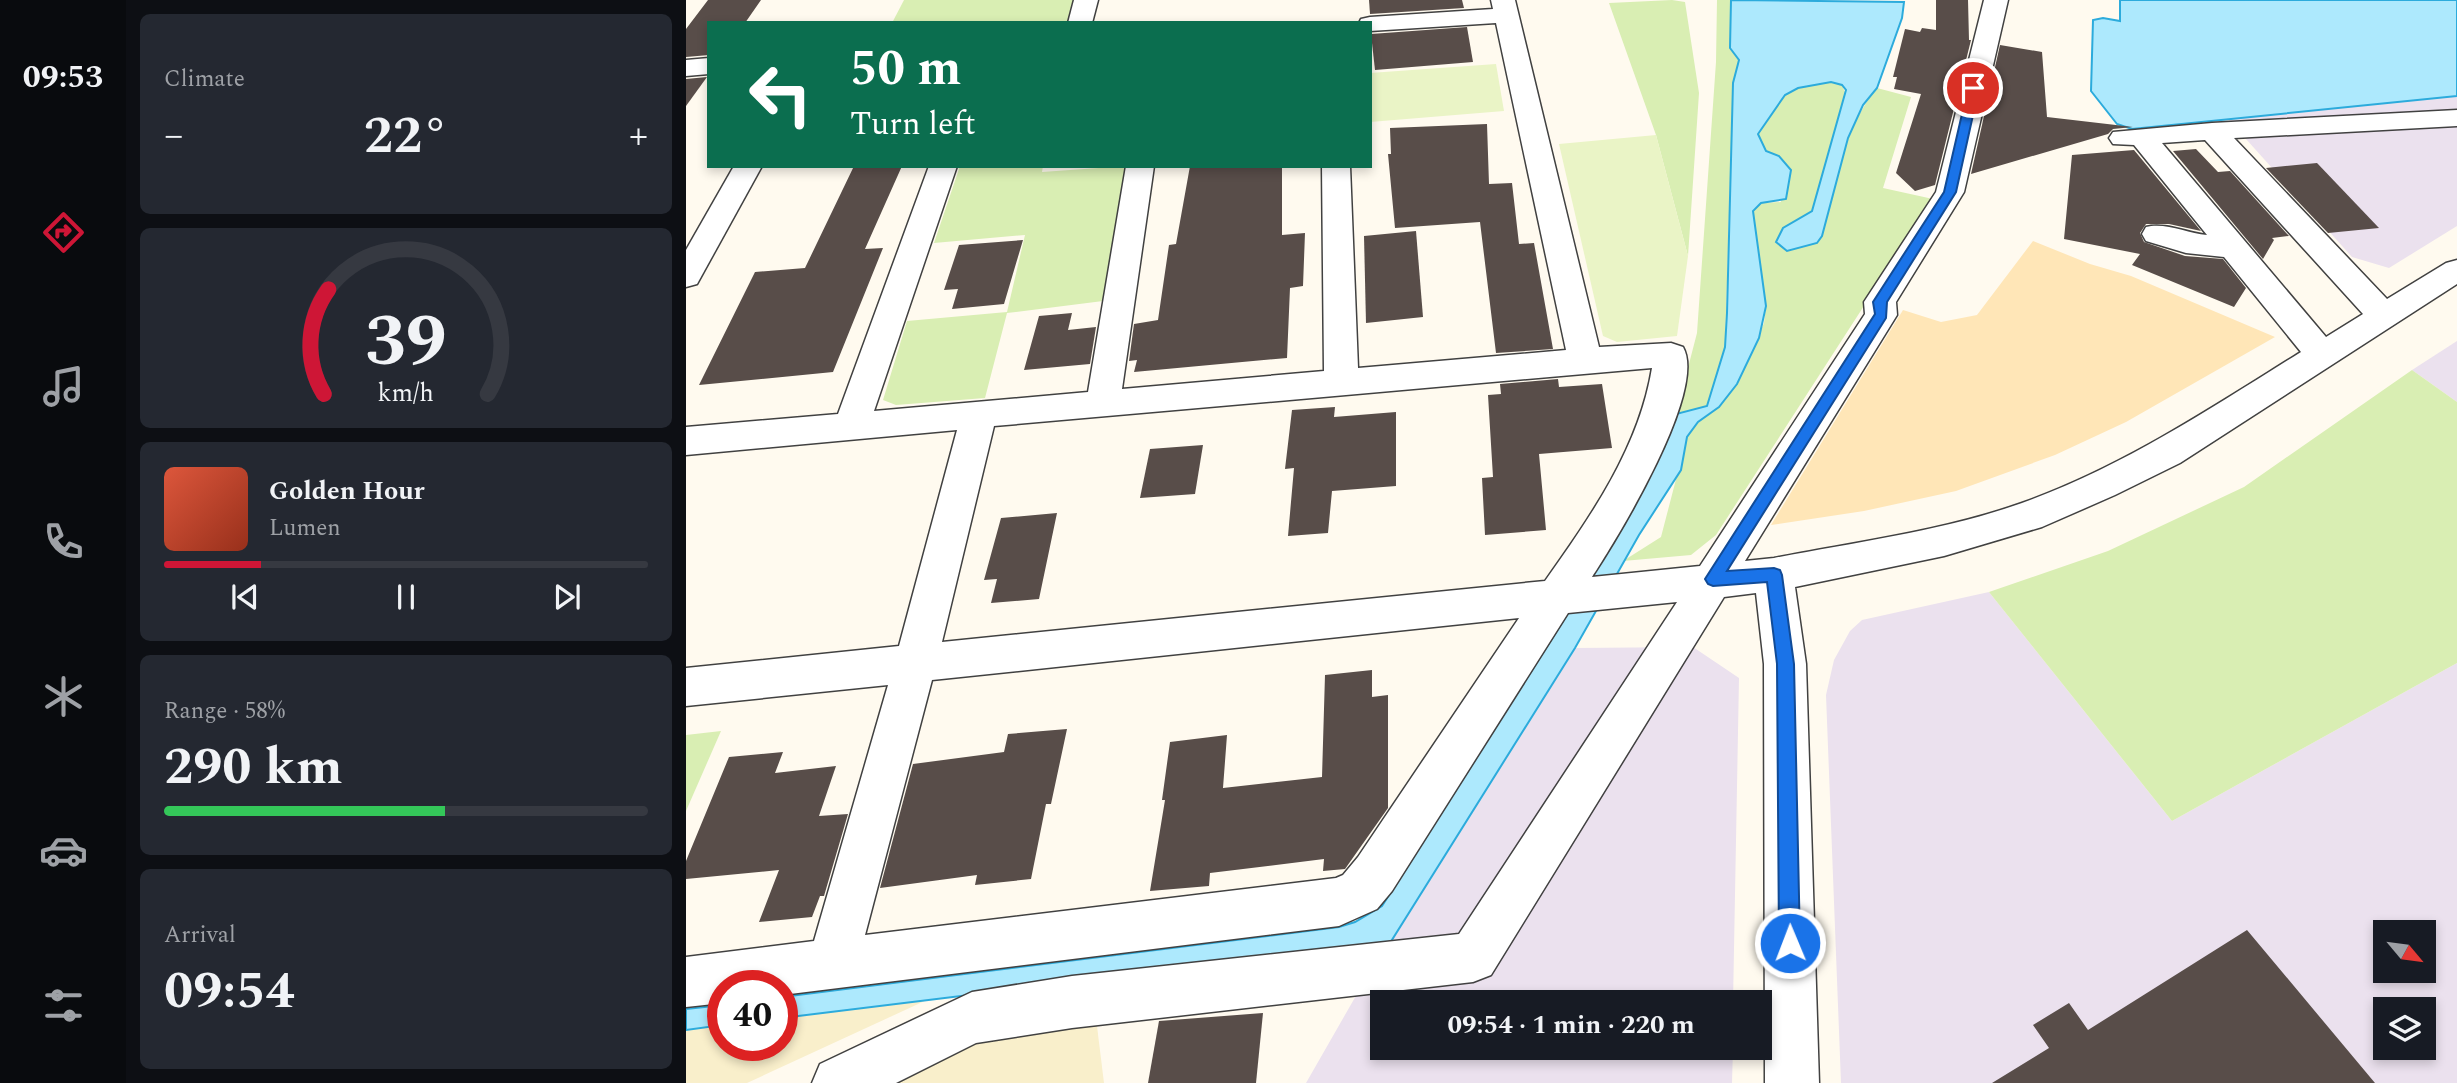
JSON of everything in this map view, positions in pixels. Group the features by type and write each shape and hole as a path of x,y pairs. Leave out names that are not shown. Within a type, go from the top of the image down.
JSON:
{"street":[{"path":"1081,21 1086,0"},
{"path":"839,1083 972,1018 1072,1002 1473,957 1881,314 1880,302 1950,192 1996,0"},
{"path":"1372,24 1504,8 1585,360"},
{"path":"686,68 707,66"},
{"path":"2323,356 2233,248 2132,138 2457,118"},
{"path":"2212,131 2385,317"},
{"path":"686,277 747,168"},
{"path":"852,425 942,168"},
{"path":"1103,403 1140,168"},
{"path":"1336,168 1341,382"},
{"path":"2157,234 2186,243 2233,248"},
{"path":"686,687 1713,579 1774,575 1944,540 2029,516 2102,485 2167,453 2457,270"},
{"path":"686,441 1585,360 1671,355 1670,370 1658,414 1639,460 1560,595 1530,636 1376,874 1360,892 1339,902 686,982"},
{"path":"832,963 916,662 979,414"},
{"path":"1774,575 1785,664 1792,1083"}],"shaded area":[{"path":"2457,96 2457,226 2389,268 2352,257 2228,119"},
{"path":"2457,341 2457,402 2412,370"},
{"path":"1989,592 2172,821 2457,663 2457,1083 1841,1083 1826,695 1834,660 1850,631 1862,620"},
{"path":"1693,647 1739,678 1733,990 1370,990 1370,1060 1733,1060 1732,1083 1306,1083 1357,994 1575,648"},
{"path":"929,999 798,1059 798,1016"},
{"path":"1096,1018 1104,1083 889,1083 977,1039"},
{"path":"707,1027 707,1061 795,1061 747,1083 686,1083 686,1030"}],"green space":[{"path":"904,0 1073,0 1068,21 893,21"},
{"path":"1672,0 1685,2 1699,93 1688,256 1656,135 1609,3"},
{"path":"1717,0 1731,0 1730,20 1739,60 1733,83 1725,347 1707,407 1676,414 1697,333 1716,62"},
{"path":"1496,64 1504,111 1372,122 1372,73"},
{"path":"1831,82 1842,85 1846,95 1815,203 1812,211 1783,228 1822,236 1848,139 1865,104 1877,88 1911,97 1883,188 1933,199 1716,535 1691,555 1623,561 1661,537 1687,437 1698,422 1719,407 1737,384 1764,323 1766,306 1752,211 1761,203 1781,202 1779,156 1766,151 1758,134 1785,95 1798,87"},
{"path":"1656,135 1688,256 1677,336 1617,342 1603,336 1559,144"},
{"path":"959,168 1043,168 1042,172 1127,168 1103,301 1007,313 985,398 896,405 883,400 907,321 1007,312 1025,235 934,243"},
{"path":"2412,370 2457,402 2457,663 2172,821 1989,592 2108,551 2244,487"},
{"path":"721,731 686,811 686,735"}],"sand":[{"path":"2033,241 2090,264 2131,276 2275,337 2126,422 2055,455 1956,491 1864,511 1771,525 1903,310 1941,322 1977,315"}],"water":[{"path":"1731,0 1904,2 1902,18 1877,88 1863,105 1848,138 1822,236 1817,243 1787,251 1776,242 1783,228 1812,211 1846,90 1842,85 1831,82 1798,88 1785,95 1758,134 1766,151 1779,156 1791,170 1786,199 1761,203 1753,211 1766,306 1759,338 1737,384 1719,407 1698,422 1687,437 1681,470 1639,535 1575,648 1390,943 798,1016 798,995 1339,927 1355,922 1382,906 1622,528 1676,414 1707,406 1725,347 1733,83 1739,60 1730,48"},
{"path":"2120,0 2457,0 2457,96 2132,129 2117,124 2091,91 2093,20 2103,18 2120,21"},
{"path":"707,1007 707,1027 686,1030 686,1009"}],"building":[{"path":"708,0 761,0 746,21 707,21 707,55 686,57 686,29"},
{"path":"1369,0 1462,0 1464,8 1370,14"},
{"path":"1936,0 1968,0 1971,40 1935,185 1915,191 1896,173 1921,94 1894,89 1897,77 1893,77 1905,29 1920,32 1922,28 1936,30"},
{"path":"1467,27 1473,62 1375,70 1372,34"},
{"path":"2000,45 2042,52 2047,117 2133,127 2113,129 2108,134 1971,174"},
{"path":"707,77 686,106 686,79"},
{"path":"1487,124 1489,184 1512,183 1519,244 1534,243 1553,349 1496,353 1480,222 1395,228 1388,154 1391,154 1390,128"},
{"path":"2196,149 2218,172 2230,171 2289,236 2272,238 2274,240 2263,259 2173,151"},
{"path":"2134,150 2201,231 2169,224 2146,224 2140,233 2144,242 2185,256 2223,259 2246,288 2234,307 2132,265 2140,254 2064,239 2072,155"},
{"path":"2317,163 2379,228 2328,233 2266,168"},
{"path":"853,168 901,168 865,249 883,248 833,372 699,385 755,272 805,268"},
{"path":"1190,168 1282,168 1282,235 1305,233 1303,286 1290,288 1287,358 1134,372 1137,360 1129,361 1134,324 1158,320 1169,245 1176,244"},
{"path":"1416,231 1423,317 1366,323 1364,236"},
{"path":"1023,240 1004,304 952,309 958,289 944,290 959,245"},
{"path":"1072,313 1068,330 1096,327 1090,364 1024,370 1039,316"},
{"path":"1558,379 1559,387 1602,384 1612,448 1539,454 1546,530 1485,535 1482,478 1493,477 1488,395 1501,394 1500,384"},
{"path":"1335,407 1334,417 1396,412 1396,486 1332,491 1328,533 1288,536 1294,468 1285,469 1292,410"},
{"path":"1203,445 1195,494 1140,498 1150,449"},
{"path":"1057,513 1039,599 991,603 997,579 984,580 1001,518"},
{"path":"1372,670 1372,697 1388,695 1388,808 1345,869 1323,871 1324,859 1210,873 1209,886 1150,891 1165,800 1162,800 1170,742 1227,735 1223,788 1322,777 1325,675"},
{"path":"1067,729 1051,804 1046,804 1031,879 975,885 977,875 880,888 913,764 1004,752 1008,734"},
{"path":"783,752 775,773 836,766 819,816 848,814 824,896 820,896 812,917 759,922 779,870 686,879 686,861 729,757"},
{"path":"2247,930 2375,1083 1992,1083 2049,1048 2033,1025 2069,1003 2088,1030"},
{"path":"1263,1013 1256,1083 1148,1083 1159,1021"}],"route":[{"path":"1790,943 1785,664 1774,575 1713,579 1881,314 1880,302 1950,192 1973,88"}]}
